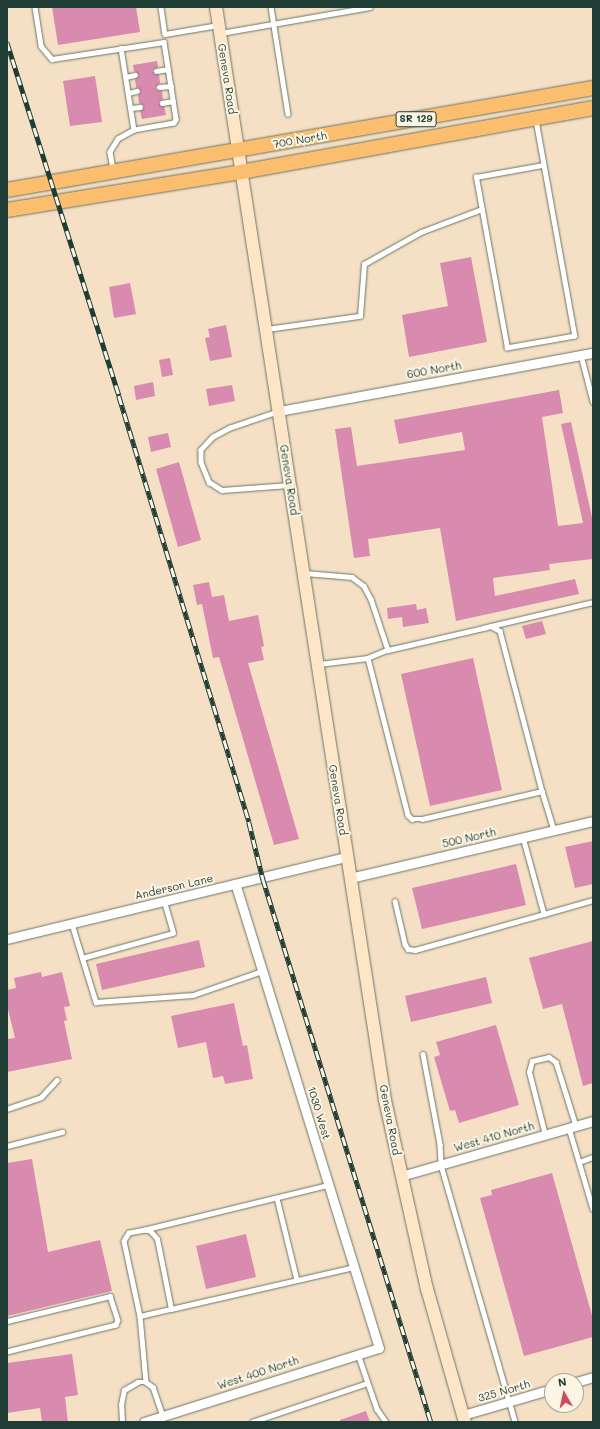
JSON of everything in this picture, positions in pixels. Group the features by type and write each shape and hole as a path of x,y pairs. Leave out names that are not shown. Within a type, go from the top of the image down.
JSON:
{"main road":[{"name":"Geneva Road","path":"216,7 385,1100 401,1176 428,1289 464,1419"},
{"name":"700 North","path":"7,190 114,173 593,88"},
{"name":"700 North","path":"7,210 241,172 593,108"}],"street":[{"name":"600 North","path":"279,411 593,353"},
{"name":"500 North","path":"350,878 593,821"},
{"name":"Anderson Lane","path":"7,939 347,858"},
{"name":"1030 West","path":"236,884 379,1348"},
{"name":"West 410 North","path":"401,1176 593,1122"},
{"name":"West 400 North","path":"144,1422 379,1348"},
{"name":"325 North","path":"464,1419 509,1402 544,1391"}],"lane":[{"path":"35,7 41,46 52,59 164,42"},
{"path":"114,173 112,146 126,133 134,130 174,123 176,119 164,42 165,34 161,7"},
{"path":"271,7 288,114"},
{"path":"165,34 274,25 370,7"},
{"path":"121,48 134,130"},
{"path":"156,72 168,69"},
{"path":"126,77 135,75"},
{"path":"159,88 171,86"},
{"path":"128,93 137,91"},
{"path":"162,103 173,101"},
{"path":"131,108 140,107"},
{"path":"536,118 543,165 575,336 507,348 476,177 543,165"},
{"path":"266,329 360,316 364,264 421,232 482,209"},
{"path":"581,355 593,402"},
{"path":"279,411 230,428 213,437 201,450 201,462 210,482 222,490 290,485"},
{"path":"304,573 352,576 364,586 371,599 388,650"},
{"path":"318,664 368,658 388,650 593,602"},
{"path":"492,626 500,631 542,791 554,830"},
{"path":"368,658 408,815 412,819 422,819 542,791"},
{"path":"523,837 544,914"},
{"path":"395,901 405,944 408,949 415,950 593,900"},
{"path":"82,958 172,933 164,901"},
{"path":"72,924 96,1002 193,995 262,971"},
{"path":"423,1054 440,1144 441,1165 515,1422"},
{"path":"545,1135 529,1072 532,1061 549,1057 556,1062 573,1127 579,1162 593,1208"},
{"path":"7,1109 41,1097 57,1080"},
{"path":"7,1146 62,1132"},
{"path":"579,1162 593,1158"},
{"path":"163,1416 156,1393 146,1382 140,1316 124,1241 129,1233 328,1185"},
{"path":"277,1198 297,1280"},
{"path":"145,1230 150,1231 157,1239 171,1309"},
{"path":"140,1316 354,1267"},
{"path":"7,1321 110,1296 118,1320 116,1325 7,1352"},
{"path":"358,1354 377,1409 386,1422"},
{"path":"122,1422 120,1411 124,1390 132,1384 146,1382"},
{"path":"252,1422 367,1383"}],"building":[{"path":"52,7 136,7 140,32 58,45"},
{"path":"157,61 158,67 152,71 159,74 160,83 155,88 162,91 163,99 158,103 164,106 166,115 142,119 140,111 144,106 139,103 138,95 141,91 136,87 135,79 139,75 134,71 133,65"},
{"path":"95,76 102,122 70,126 63,81"},
{"path":"471,257 487,342 409,357 402,315 448,306 440,263"},
{"path":"130,283 136,314 114,318 109,287"},
{"path":"226,325 232,357 210,361 205,338 210,337 208,329"},
{"path":"170,358 173,375 162,377 159,360"},
{"path":"153,382 155,396 136,400 134,386"},
{"path":"232,385 235,401 209,406 206,389"},
{"path":"559,390 563,413 542,417 558,526 583,523 561,424 571,422 593,522 593,559 549,564 550,570 493,578 495,596 575,579 579,594 456,621 440,528 368,539 370,556 354,558 335,429 351,427 357,466 465,450 462,432 399,444 394,420"},
{"path":"168,433 171,447 151,452 148,437"},
{"path":"179,462 201,540 178,547 156,469"},
{"path":"209,582 212,597 224,595 229,621 258,615 264,646 261,647 264,660 248,663 299,839 274,845 219,657 213,658 202,604 197,605 193,585"},
{"path":"416,604 417,610 426,608 429,623 403,627 402,617 388,619 387,608"},
{"path":"542,621 546,634 526,639 522,626"},
{"path":"473,658 502,790 430,806 401,674"},
{"path":"593,841 593,884 575,888 565,847"},
{"path":"516,864 526,905 422,929 412,888"},
{"path":"199,940 205,967 102,990 96,964"},
{"path":"593,941 593,1083 583,1086 562,1004 543,1009 529,958"},
{"path":"41,972 42,977 62,972 70,1006 64,1007 67,1020 64,1021 72,1059 7,1072 7,1039 15,1038 7,1005 7,990 16,988 14,978"},
{"path":"486,977 492,1003 411,1022 405,996"},
{"path":"234,1003 243,1046 247,1045 253,1079 225,1084 223,1076 213,1078 206,1042 178,1048 171,1016"},
{"path":"496,1025 519,1105 459,1123 455,1110 450,1111 434,1057 440,1055 436,1042"},
{"path":"32,1159 48,1252 100,1240 112,1291 7,1316 7,1163"},
{"path":"552,1173 593,1319 593,1337 524,1356 480,1198 492,1195 491,1190"},
{"path":"246,1234 256,1277 206,1289 196,1246"},
{"path":"72,1354 78,1395 65,1397 68,1422 42,1422 40,1408 7,1413 7,1363"},
{"path":"366,1411 370,1422 340,1422 340,1420"}],"railway":[{"path":"7,42 119,396 249,822 263,879 431,1422"}]}
